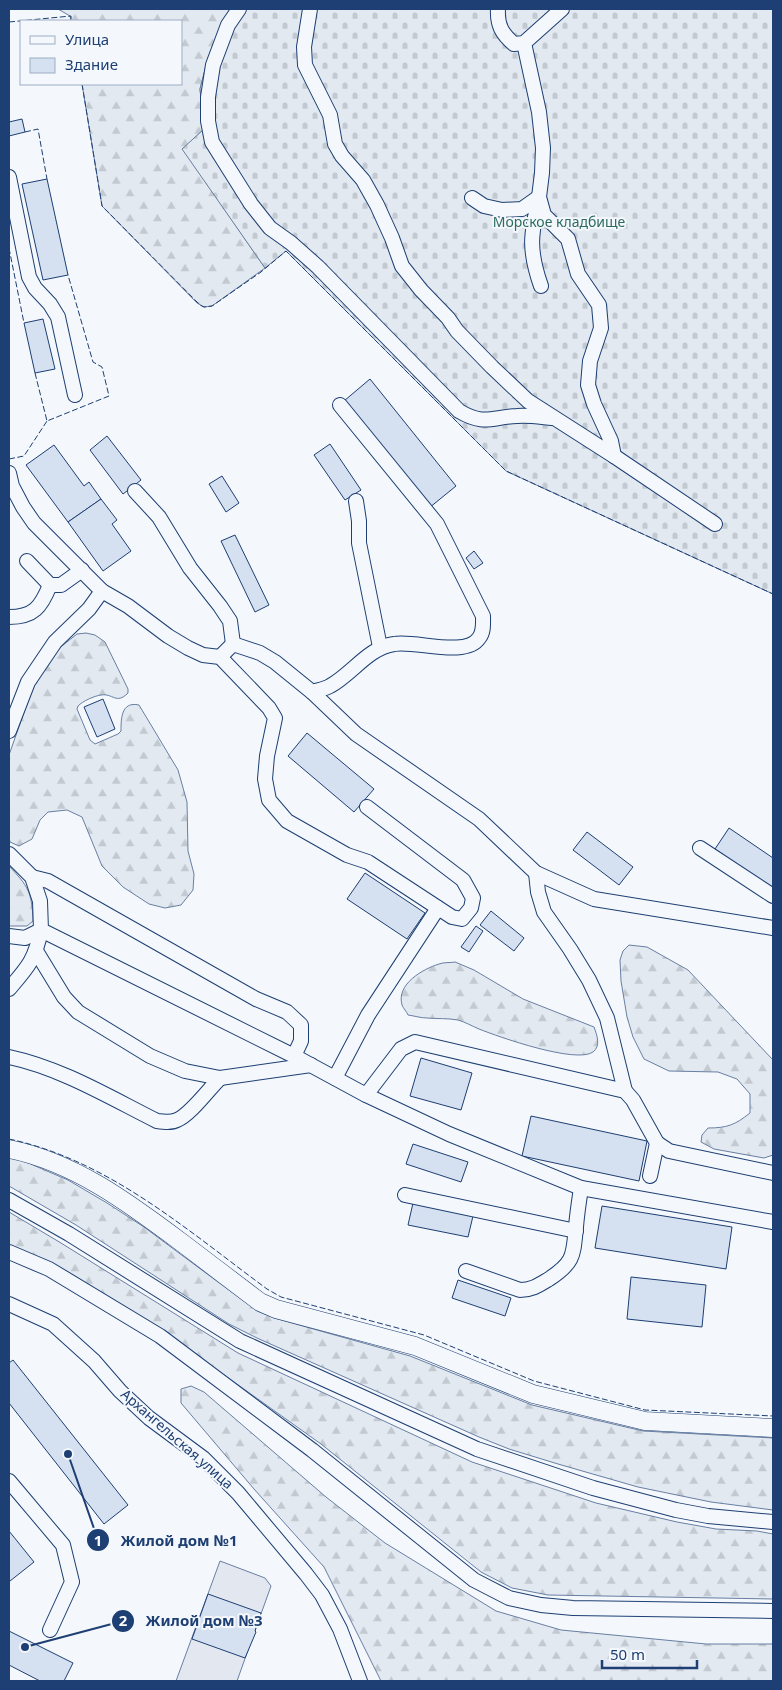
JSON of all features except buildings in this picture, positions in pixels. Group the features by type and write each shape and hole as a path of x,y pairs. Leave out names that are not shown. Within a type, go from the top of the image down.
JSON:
{"main road":[{"path":"9,1149 26,1152 71,1170 110,1192 148,1217 260,1302 276,1309 415,1346 534,1394 645,1422 773,1428"}],"street":[{"path":"239,9 228,25 213,65 208,97 208,121 212,142 251,204 270,228 291,243 318,267 460,411 469,417 488,420 516,416 553,418"},
{"path":"310,9 304,47 305,65 330,115 335,144 342,156 363,180 377,205 402,266 421,290 448,318 457,331 528,401 715,524"},
{"path":"498,9 502,34 514,44 524,43 562,9"},
{"path":"524,43 539,112 543,148 539,197 531,248 541,286"},
{"path":"9,177 29,278 58,317 75,395"},
{"path":"539,197 544,215 568,239 578,274 599,305 601,328 590,362 588,385 594,404 611,441 614,456"},
{"path":"472,198 484,206 502,210 522,209 539,197"},
{"path":"312,692 329,687 380,647 396,643 465,648 479,639 483,629 482,616 437,524 340,405"},
{"path":"9,473 12,486 34,523 102,591 128,606 168,636 188,648 203,655 220,657 269,708 275,718 267,756 265,779 269,800 286,821 347,855 368,862 452,917 462,919 471,908 473,898 462,880 367,807"},
{"path":"135,491 159,517 190,568 230,621 233,644"},
{"path":"356,501 359,521 359,543 380,647"},
{"path":"27,561 50,585 61,585 82,570"},
{"path":"9,617 21,617 35,610 43,601 50,585"},
{"path":"9,731 28,682 55,642 89,609 102,591"},
{"path":"220,657 233,644"},
{"path":"233,644 260,653 275,662 312,692 356,734 479,819 536,873 594,899 773,928"},
{"path":"700,848 773,896"},
{"path":"9,854 32,877 40,901 41,930 36,951 27,968 9,990"},
{"path":"536,873 538,892 544,912 589,980 607,1018 624,1091"},
{"path":"32,877 48,881 256,998 287,1012 301,1025 301,1041 294,1056"},
{"path":"335,1078 368,1015 438,908"},
{"path":"9,936 26,938 41,930"},
{"path":"41,930 449,1134 581,1188 773,1222"},
{"path":"36,951 64,997 78,1012 150,1056 185,1071 220,1078 311,1065"},
{"path":"366,1094 401,1049 414,1042 624,1091 633,1100 657,1143 669,1151 773,1173"},
{"path":"9,1057 30,1062 59,1073 157,1121 165,1122 176,1121 186,1115 220,1078"},
{"path":"650,1176 657,1143"},
{"path":"466,1271 520,1290 534,1288 561,1272 570,1260 575,1248 581,1188"},
{"path":"405,1195 576,1231"},
{"path":"9,1200 69,1234 240,1342 477,1448 593,1488 676,1510 708,1516 773,1522"},
{"path":"9,1252 49,1269 160,1336 312,1450 474,1580 509,1598 541,1605 573,1608 773,1611"},
{"name":"Архангельская улица","path":"9,1304 53,1324 94,1361 120,1391 149,1418 203,1458 238,1493 306,1574 322,1596 340,1629 360,1681"},
{"path":"9,1481 63,1545 72,1582 50,1630"}],"green space":[{"path":"58,9 230,9 208,58 200,89 204,129 183,149 265,268 212,306 204,307 197,303 102,206 82,85 182,85 182,20 71,20 70,16"},
{"name":"Морское кладбище","path":"230,9 773,9 773,594 506,471 286,251 265,268 182,149 204,129 200,89 208,58"},
{"path":"77,634 95,635 105,642 128,689 128,693 120,698 105,695 95,696 78,706 77,709 90,740 95,744 118,734 121,731 122,716 125,708 133,704 139,705 178,770 187,802 188,851 194,874 193,890 181,905 165,908 149,904 123,887 102,866 82,817 67,810 48,812 40,820 32,839 19,846 10,842 9,755 33,687 58,649"},
{"path":"9,866 21,879 30,896 33,921 27,926 9,926"},
{"path":"629,945 647,947 688,970 773,1060 773,1155 764,1158 714,1149 701,1142 702,1135 708,1128 731,1125 750,1113 750,1094 737,1079 718,1072 669,1071 644,1059 633,1037 627,1017 621,981 620,960 623,951"},
{"path":"455,962 474,970 523,999 594,1027 598,1040 597,1047 593,1052 584,1055 571,1055 503,1038 458,1020 408,1015 402,1005 401,997 407,984 433,966"},
{"path":"9,1157 19,1159 68,1180 107,1203 144,1227 257,1311 274,1318 410,1356 532,1405 643,1431 773,1438 773,1510 711,1502 638,1487 509,1449 257,1338 229,1324 76,1225 9,1186"},
{"path":"9,1212 238,1353 472,1462 596,1503 716,1529 757,1531 773,1534 773,1599 548,1595 512,1588 481,1572 321,1444 168,1335 9,1245"},
{"path":"191,1386 204,1392 326,1497 385,1543 496,1611 561,1630 706,1644 773,1644 773,1681 381,1681 324,1567 181,1403 181,1389"}],"shaded area":[{"path":"220,1561 265,1578 271,1586 237,1681 176,1681"}],"fence":[{"path":"30,20 71,16 71,20"},
{"path":"9,22 20,21"},
{"path":"82,85 102,206 200,305 204,307 212,306 261,272 286,251 506,471 773,594"},
{"path":"25,132 38,129 47,179"},
{"path":"9,248 24,323"},
{"path":"35,373 47,421 109,396 102,367 93,362 68,275"},
{"path":"9,459 24,456 47,421"},
{"path":"9,1139 45,1149 80,1163 113,1180 176,1221 267,1289 281,1297 424,1335 534,1381 645,1410 773,1416"}],"place":[{"name":"Жилой дом №1","path":"68,1454"},
{"name":"Жилой дом №3","path":"25,1647"}]}
